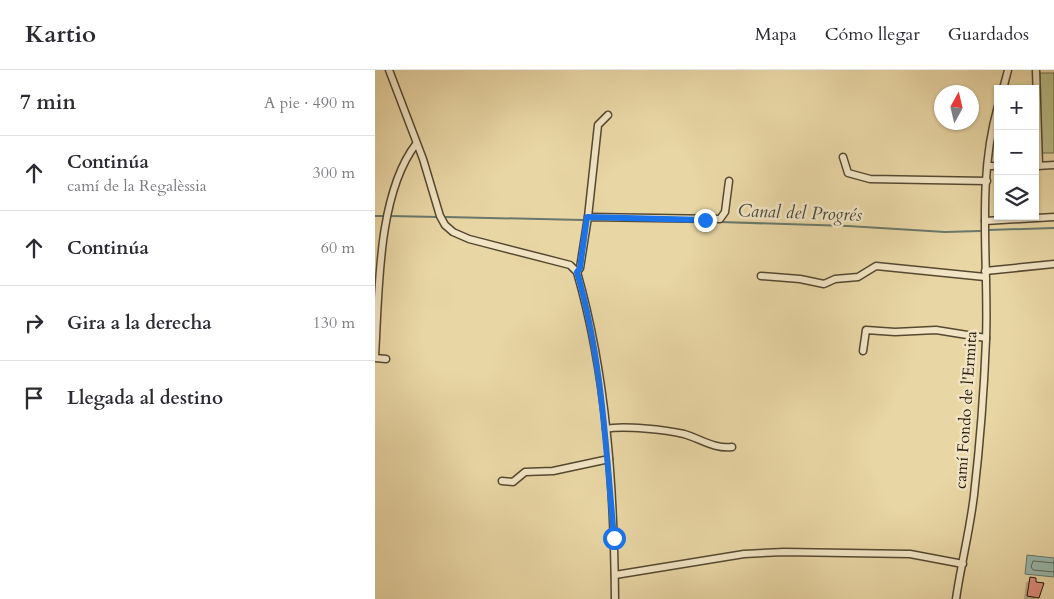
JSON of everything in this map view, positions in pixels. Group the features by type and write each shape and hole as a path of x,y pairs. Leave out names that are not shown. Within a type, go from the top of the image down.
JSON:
{"street":[{"path":"389,70 440,216 453,232 469,239 555,260 570,265 577,272 592,343 606,429 615,599"},
{"path":"1004,85 1008,70"},
{"path":"1036,70 1037,130"},
{"path":"577,272 580,268 598,125 609,115"},
{"name":"camí Fondo de l'Ermita","path":"956,599 974,494 986,338 985,221 987,181 990,133 994,120"},
{"path":"386,359 375,357 387,217 395,185 408,155 416,144"},
{"path":"843,157 847,172 871,178 987,181"},
{"path":"1039,166 1054,165"},
{"path":"988,166 994,166"},
{"path":"587,217 720,219 725,212 729,181"},
{"path":"985,221 1054,217"},
{"path":"761,276 800,279 824,284 835,279 858,277 876,266 985,274 1054,264"},
{"path":"863,351 866,330 895,332 936,330 986,338"},
{"path":"606,429 620,426 682,434 720,448 732,447"},
{"path":"502,481 513,482 525,472 553,471 609,459"},
{"path":"615,575 744,554 784,552 910,554 963,564"}],"green space":[{"path":"1040,73 1054,73 1054,153 1041,153"}],"water":[{"path":"1027,555 1054,558 1054,577 1025,574"}],"building":[{"path":"1030,577 1036,578 1036,582 1044,583 1039,598 1027,596"}],"waterway":[{"name":"Canal del Progrés","path":"375,216 385,216"},
{"name":"Canal del Progrés","path":"390,216 437,217"},
{"name":"Canal del Progrés","path":"446,217 583,220"},
{"name":"Canal del Progrés","path":"720,222 848,226 945,232 980,231"},
{"name":"Canal del Progrés","path":"988,230 1054,228"}],"route":[{"path":"614,538 608,443 603,403 577,272 580,268 587,217 705,220"}]}
